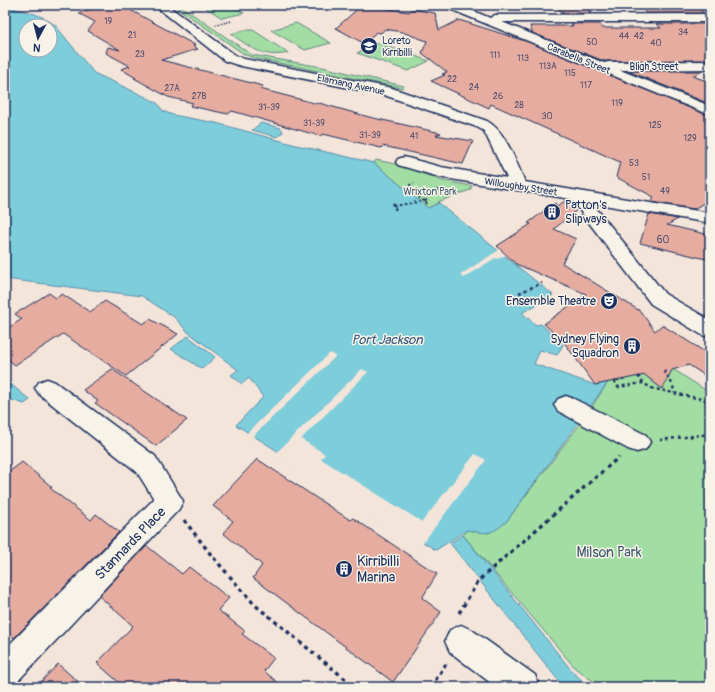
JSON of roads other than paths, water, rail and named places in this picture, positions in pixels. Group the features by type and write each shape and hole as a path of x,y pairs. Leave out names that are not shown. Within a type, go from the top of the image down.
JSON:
{"street":[{"name":"Elamang Avenue","path":"160,5 230,58 241,62 387,91 482,124 489,128 494,134 520,186"},
{"name":"Carabella Street","path":"449,5 710,111"},
{"path":"702,5 710,13"},
{"path":"484,20 710,18"},
{"name":"Bligh Street","path":"598,66 710,65"},
{"name":"Willoughby Street","path":"404,162 439,172 710,218"},
{"path":"576,195 658,299 710,330"},
{"name":"Stannards Place","path":"5,672 170,501 146,464 48,388"},
{"path":"566,405 637,442"},
{"path":"461,641 523,687"}],"water":[{"name":"Port Jackson","path":"5,6 44,18 18,18 18,58 58,58 58,29 94,73 148,98 157,103 163,111 173,115 216,123 296,145 374,163 428,208 439,203 553,295 522,313 536,325 541,324 563,345 557,355 540,350 534,364 595,385 608,382 506,522 492,531 484,533 467,530 436,550 310,474 280,455 276,450 236,425 263,397 249,378 242,384 231,375 238,370 188,332 174,317 142,296 5,279"},
{"path":"261,123 281,128 283,132 277,137 252,130"},
{"path":"188,336 215,357 202,369 171,349"},
{"path":"8,382 30,400 24,404 5,398 5,384"},
{"path":"463,535 572,671 589,687 565,687 561,684 450,543"}],"place":[{"name":"Loreto Kirribilli","path":"369,46"},
{"name":"Patton's Slipways","path":"552,212"},
{"name":"Ensemble Theatre","path":"609,301"},
{"name":"Sydney Flying Squadron","path":"632,346"},
{"name":"Kirribilli Marina","path":"344,569"}],"park label":[{"name":"Wrixton Park","path":"430,191"},
{"name":"Milson Park","path":"609,552"}]}
